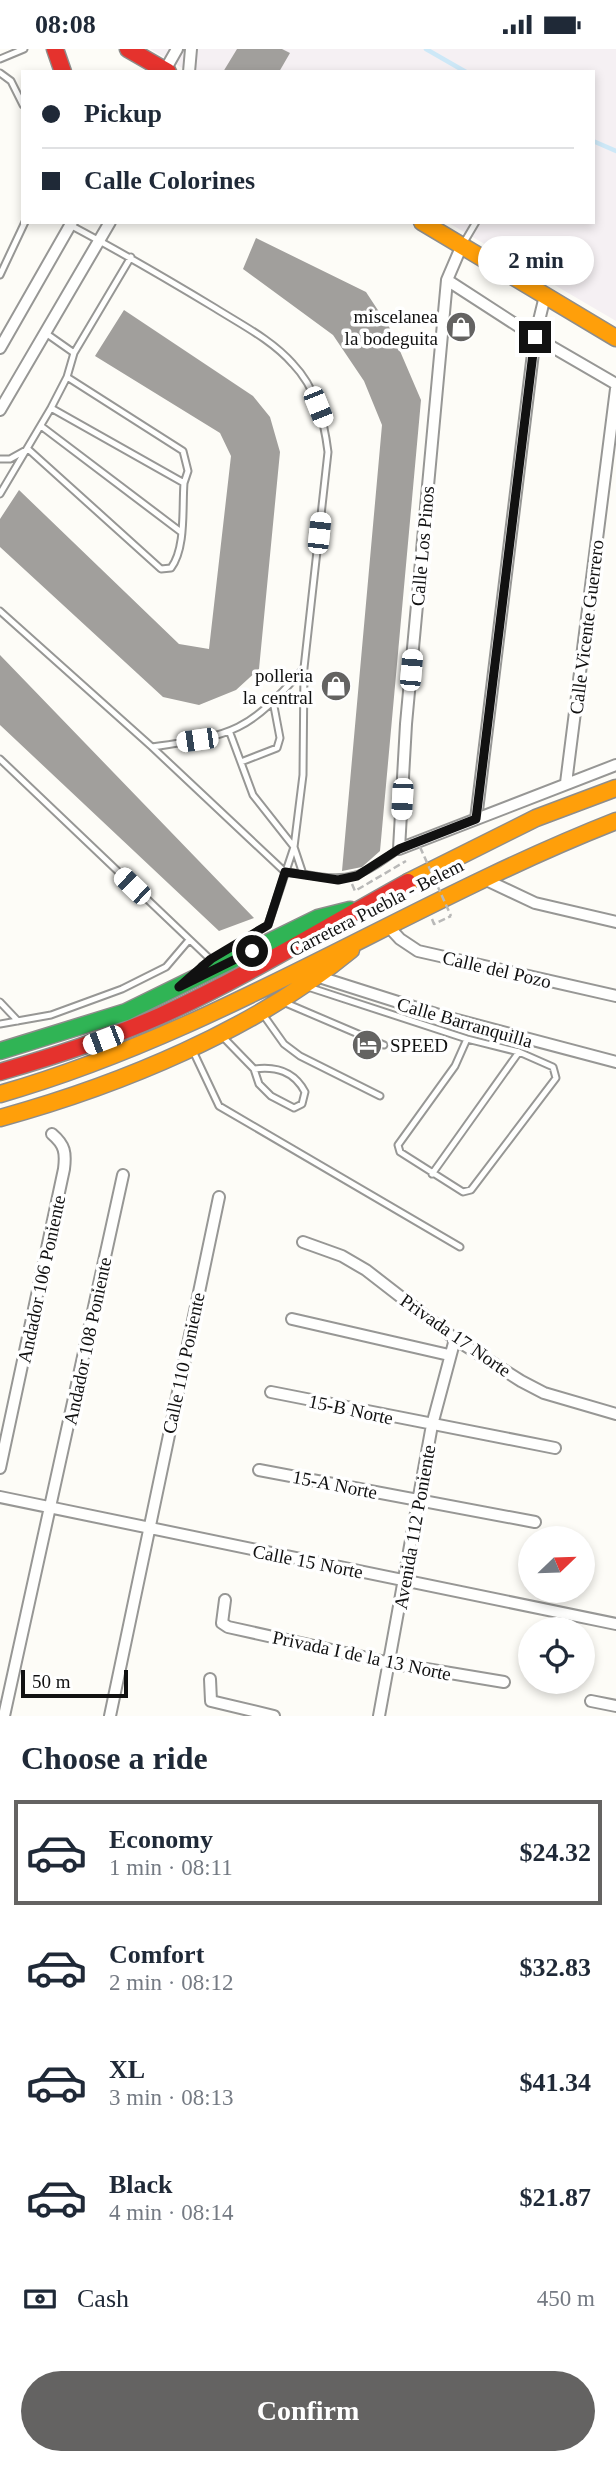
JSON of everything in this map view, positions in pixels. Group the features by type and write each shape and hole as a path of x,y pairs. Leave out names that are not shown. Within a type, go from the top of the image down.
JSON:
{"main road":[{"path":"55,49 62,70"},
{"path":"128,49 164,70"},
{"path":"428,224 616,338"},
{"name":"Carretera Puebla - Belem","path":"0,1072 75,1051 201,997 451,858 570,803 616,788"},
{"name":"Carretera Puebla - Belem","path":"0,1094 83,1067 174,1031 482,878 616,821"},
{"path":"0,1051 126,1011 318,918 367,906"},
{"path":"0,1118 67,1099 191,1048 309,981 365,937"}],"street":[{"path":"166,70 177,49"},
{"path":"189,70 191,49"},
{"path":"0,348 71,224"},
{"path":"0,410 47,334 109,224"},
{"name":"Calle Los Pinos","path":"399,849 407,710 447,280 462,245"},
{"path":"447,280 616,386"},
{"path":"476,819 535,337 545,296"},
{"name":"Calle Vicente Guerrero","path":"566,783 616,386"},
{"path":"399,849 616,765"},
{"path":"482,878 535,903 616,922"},
{"name":"Calle del Pozo","path":"387,925 418,951 616,996"},
{"name":"Calle Barranquilla","path":"309,981 616,1062"},
{"name":"Andador 106 Poniente","path":"0,1468 64,1169 66,1155 62,1143 52,1134"},
{"name":"Andador 108 Poniente","path":"4,1716 123,1174"},
{"name":"Calle 110 Poniente","path":"110,1716 219,1198"},
{"name":"Privada 17 Norte","path":"303,1242 342,1256 366,1270 455,1339 544,1393 616,1414"},
{"path":"292,1319 449,1355"},
{"name":"Avenida 112 Poniente","path":"379,1716 432,1425 455,1339"},
{"name":"15-B Norte","path":"271,1392 555,1448"},
{"name":"15-A Norte","path":"259,1469 535,1522"},
{"name":"Calle 15 Norte","path":"0,1497 616,1624"},
{"name":"Privada I de la 13 Norte","path":"225,1600 222,1623 390,1663 504,1682"},
{"path":"209,1679 211,1701 274,1716"},
{"path":"591,1701 616,1706"}],"lane":[{"path":"0,59 24,49"},
{"path":"0,73 11,81 21,101"},
{"path":"0,275 24,224"},
{"path":"71,224 131,257 267,340 294,364 312,392 324,421 328,452 304,668 303,775 294,847 268,925 211,959 179,987"},
{"path":"462,245 475,224"},
{"path":"0,494 51,408 67,377 74,353 131,257"},
{"path":"47,334 74,353"},
{"path":"28,449 161,569 171,568 176,561 184,483 188,471 183,451 67,377"},
{"path":"51,408 184,483"},
{"path":"40,426 181,532"},
{"path":"0,459 10,459 28,449"},
{"path":"0,611 152,747 285,872 338,880 357,876 399,849"},
{"path":"152,747 230,733 254,720 304,668"},
{"path":"240,762 276,748 280,739 273,701"},
{"path":"230,733 253,795 294,847 303,874"},
{"path":"0,759 211,959"},
{"path":"0,1024 51,1015 122,989 166,967 189,940"},
{"path":"309,981 467,1039 519,1052 553,1067 556,1077 471,1190 463,1192 400,1152 398,1145 455,1066 467,1039"},
{"path":"278,1000 384,1045"},
{"path":"0,1002 9,1008 18,1021"},
{"path":"260,1010 284,1044 292,1050 380,1096"},
{"path":"51,1015 69,1031"},
{"path":"219,1033 254,1069 259,1084 271,1096 294,1108 302,1104 305,1092 300,1082 275,1066 254,1069"},
{"path":"191,1048 219,1106 460,1247"},
{"path":"432,1174 519,1052"}],"path":[{"path":"420,847 451,916"}],"shaded area":[{"path":"150,49 616,49 616,321 450,224 595,224 595,70 186,70"}],"building":[{"path":"237,49 282,49 290,53 280,70 224,70"},
{"path":"256,238 366,292 391,330 421,400 380,851 362,867 342,871 382,425 364,381 333,335 243,269"},
{"path":"124,310 253,396 270,417 280,452 259,669 236,690 199,705 163,697 0,547 0,519 19,490 179,644 209,649 231,456 220,433 95,356"},
{"path":"0,655 254,918 219,931 0,725"}],"waterway":[{"path":"426,49 463,70"},
{"path":"595,142 616,151"}],"traffic: fast":[{"path":"0,1051 126,1012 318,918 350,910"}],"traffic: slow":[{"path":"425,224 616,338"},
{"path":"408,882 536,818 616,788"},
{"path":"0,1094 80,1068 158,1037 538,854 616,821"},
{"path":"0,1118 92,1089 184,1052 272,1005 351,950"}],"traffic: jam":[{"path":"55,49 62,70"},
{"path":"128,49 165,70"},
{"path":"0,1072 81,1047 160,1016 255,968 408,882"}],"place":[{"name":"miscelanea la bodeguita","path":"461,327"},
{"name":"polleria la central","path":"336,686"},
{"name":"SPEED","path":"367,1045"}],"route":[{"path":"252,951 179,987 211,959 268,925 279,898 285,872 338,880 357,876 399,849 476,819 535,337"}]}
